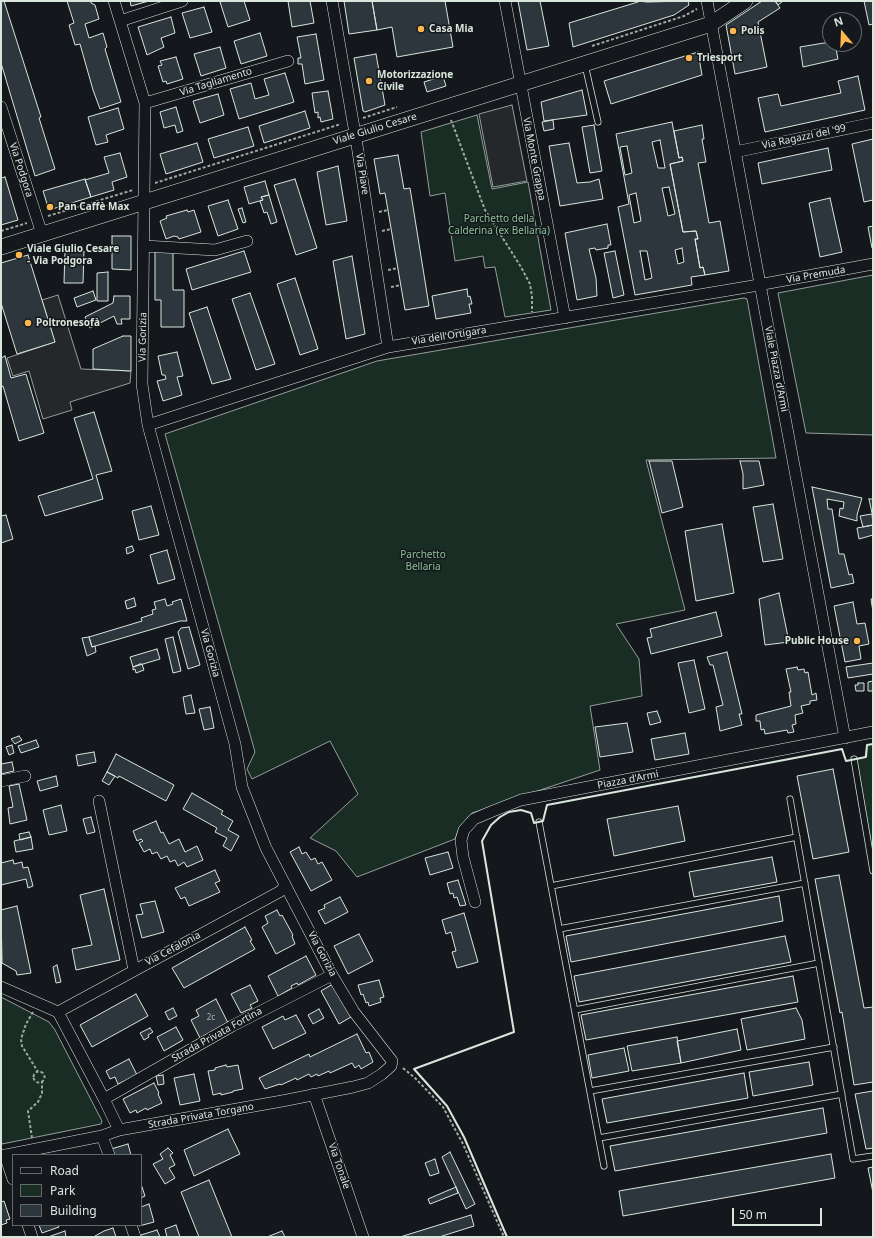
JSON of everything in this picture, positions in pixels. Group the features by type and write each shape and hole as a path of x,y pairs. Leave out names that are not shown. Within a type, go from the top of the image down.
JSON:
{"main road":[{"name":"Viale Giulio Cesare","path":"1,247 42,234 140,195 355,135 711,24 744,1"}],"street":[{"name":"Via Gorizia","path":"114,1 144,103 140,195 144,246 142,384 148,425 236,744 242,788 266,848 332,975 361,1021 392,1061"},
{"path":"120,21 182,1"},
{"name":"Via Piave","path":"332,1 355,135 388,347"},
{"name":"Via Monte Grappa","path":"505,1 565,318"},
{"name":"Viale Piazza d'Armi","path":"706,1 845,738"},
{"name":"Via Tagliamento","path":"144,103 288,61"},
{"name":"Via Podgora","path":"1,107 42,234"},
{"name":"Via Ragazzi del '99","path":"735,152 873,123"},
{"path":"144,246 215,250 247,241"},
{"name":"Via Premuda","path":"760,285 873,264"},
{"name":"Via dell'Ortigara","path":"148,425 388,347 760,285"},
{"name":"Piazza d'Armi","path":"475,902 463,857 461,840 464,830 474,819 480,816 521,800 873,732"},
{"path":"1,781 25,776"},
{"path":"99,801 134,970"},
{"name":"Via Cefalonia","path":"58,1012 279,892 285,884"},
{"name":"Strada Privata Fortina","path":"104,1099 232,1026 332,975"},
{"path":"1,987 58,1012 119,1130"},
{"name":"Strada Privata Torgano","path":"3,1155 102,1136 119,1130 282,1101 368,1083 391,1066 392,1061"},
{"name":"Via Tonale","path":"314,1094 363,1237"},
{"path":"102,1136 109,1154"},
{"path":"3,1155 12,1177"},
{"path":"28,1226 32,1237"},
{"path":"131,1226 135,1237"}],"lane":[{"path":"585,63 598,122"},
{"path":"854,759 873,871"},
{"path":"790,799 853,1159 873,1156"},
{"path":"539,822 604,1166"},
{"path":"551,886 797,837"},
{"path":"559,928 805,883"},
{"path":"575,1010 819,963"},
{"path":"590,1092 834,1047"},
{"path":"599,1138 842,1094"}],"path":[{"path":"585,48 684,16 696,9"},
{"path":"451,120 485,210 522,267 530,284 532,314"},
{"path":"152,184 344,124"},
{"path":"45,217 140,195"},
{"path":"375,212 388,210"},
{"path":"1,231 28,222"},
{"path":"378,232 391,229"},
{"path":"385,270 398,268"},
{"path":"387,287 401,285"},
{"path":"32,1139 28,1111 38,1102 42,1093 42,1082 44,1075 42,1072 38,1072 22,1046 22,1038 26,1024 34,1011"},
{"path":"392,1061 415,1078 443,1108 463,1144 504,1237"},
{"path":"38,1072 34,1074 34,1079 38,1082 42,1082"}],"green space":[{"name":"Parchetto della Calderina (ex Bellaria)","path":"477,115 492,189 528,182 551,310 505,317 495,267 485,268 483,256 455,261 445,193 430,196 421,132"},
{"path":"873,275 873,435 806,433 778,293"},
{"name":"Parchetto Bellaria","path":"744,298 747,299 776,458 646,460 685,610 616,624 639,659 642,696 590,706 600,770 472,813 459,828 455,839 357,877 336,851 310,838 358,794 330,741 252,779 247,769 255,752 165,434 377,361"},
{"path":"873,744 873,871 854,759 865,757 867,745"},
{"path":"1,997 49,1022 55,1030 102,1121 101,1124 2,1144"}],"shaded area":[{"path":"512,105 527,181 493,187 479,114"},
{"path":"58,295 81,369 131,371 130,383 70,402 72,410 43,419 29,371 13,376 7,358 55,342 42,300"}],"building":[{"path":"1,1 4,1 41,117 39,118 55,169 35,176 1,63"},
{"path":"67,1 91,1 91,3 95,5 99,19 85,24 89,38 103,33 107,47 105,49 121,102 100,109 80,44 75,45 69,25 74,23"},
{"path":"130,1 149,1 131,6"},
{"path":"244,1 250,20 228,27 220,2"},
{"path":"288,1 310,1 314,23 292,27"},
{"path":"344,1 372,1 377,30 349,34"},
{"name":"Casa Mia","path":"372,1 445,1 453,47 397,57 392,27 377,30"},
{"path":"518,1 540,1 549,46 527,50"},
{"path":"638,1 688,1 689,5 674,15 573,47 569,23"},
{"path":"762,1 775,1 780,8 758,22 767,67 735,74 726,25"},
{"path":"775,1 783,1 778,5"},
{"path":"864,1 873,1 873,24 869,25"},
{"path":"204,7 212,32 190,38 182,13"},
{"path":"171,17 175,33 161,38 164,47 147,55 138,27"},
{"path":"260,33 267,56 241,64 234,41"},
{"path":"316,34 324,80 305,84 302,64 298,64 298,58 301,58 297,37"},
{"path":"822,43 822,52 837,52 838,59 803,67 800,47"},
{"path":"220,47 226,68 201,76 194,54"},
{"path":"698,52 702,75 611,104 604,81"},
{"name":"Motorizzazione Civile","path":"376,54 385,105 365,112 363,111 354,58"},
{"path":"176,57 183,79 167,84 166,81 163,82 158,66 162,65 160,61"},
{"path":"285,73 294,102 239,119 230,89 251,83 255,99 269,95 264,79"},
{"path":"443,76 446,86 427,92 424,82"},
{"path":"858,76 865,110 765,132 758,98 778,94 781,106 841,93 838,81"},
{"path":"582,90 587,115 544,121 541,102"},
{"path":"328,91 333,119 321,122 320,117 318,118 318,112 315,113 312,93"},
{"path":"218,94 224,115 200,123 193,101"},
{"path":"176,107 183,131 177,133 175,125 164,128 160,112"},
{"path":"118,108 124,129 106,135 108,142 96,145 88,117"},
{"path":"305,111 310,128 264,143 259,126"},
{"path":"553,120 554,129 544,131 542,122"},
{"path":"672,122 679,158 682,157 683,161 670,164 683,232 696,231 698,239 695,239 700,268 703,267 705,275 691,277 692,285 635,295 618,207 629,204 616,134","holes":["660,140 665,168 658,168 652,142","627,146 632,173 625,175 620,147","669,187 675,214 668,216 662,188","636,193 641,221 634,223 629,195","682,248 684,262 678,264 675,250","640,251 647,251 652,278 645,280"]},
{"path":"594,125 602,171 590,173 582,127"},
{"path":"702,125 704,139 702,139 706,162 698,163 709,223 720,221 729,271 705,275 703,267 700,268 695,239 698,239 696,231 683,232 670,164 683,161 682,157 679,158 674,131"},
{"path":"248,127 254,146 214,158 208,139"},
{"path":"873,139 873,200 864,202 852,144"},
{"path":"197,143 203,162 166,174 160,154"},
{"path":"569,143 577,183 590,182 599,179 603,199 560,206 549,146"},
{"path":"828,148 832,170 762,184 758,163"},
{"path":"120,153 127,177 112,182 114,190 91,197 85,180 109,173 104,157"},
{"path":"398,155 404,189 410,188 429,306 405,310 385,193 380,194 374,159"},
{"path":"338,166 347,221 326,225 317,172"},
{"path":"5,177 18,220 1,225 1,178"},
{"path":"85,179 91,197 49,210 43,191"},
{"path":"295,179 317,248 296,255 274,185"},
{"path":"265,181 269,195 261,197 263,200 249,204 244,187"},
{"path":"269,195 277,222 271,224 267,212 264,213 260,201 263,200 261,197"},
{"path":"830,198 842,252 820,257 809,203"},
{"path":"228,200 238,229 218,236 208,206"},
{"path":"242,208 246,222 243,223 238,209"},
{"path":"187,210 188,212 194,210 201,232 179,239 178,237 174,236 166,239 160,221 167,218 166,216"},
{"path":"607,224 611,245 608,245 608,248 596,250 595,248 589,249 596,278 597,296 577,300 565,233"},
{"path":"873,226 873,248 872,248 868,227"},
{"path":"112,236 131,236 131,270 112,269"},
{"path":"65,250 84,251 83,283 64,283"},
{"path":"155,251 173,251 173,290 184,290 184,327 161,327 161,300 155,300"},
{"path":"244,251 251,272 192,290 186,269"},
{"path":"615,251 624,295 613,298 604,253"},
{"name":"Poltronesofà","path":"28,255 55,342 17,354 1,303 1,263"},
{"path":"352,256 365,334 346,339 333,261"},
{"path":"108,272 108,301 97,301 97,273"},
{"path":"295,278 318,349 300,355 277,284"},
{"path":"467,289 468,297 470,296 472,304 469,304 471,313 436,319 432,296"},
{"path":"93,291 96,300 77,307 74,298"},
{"path":"250,293 275,364 256,370 232,299"},
{"path":"114,296 130,296 130,319 121,319 122,324 117,324 114,316 90,328 85,317 113,303"},
{"path":"207,307 231,379 212,384 189,313"},
{"path":"123,336 131,336 131,371 93,369 93,349"},
{"path":"177,352 183,376 177,377 182,395 163,401 157,381 166,379 165,375 162,375 158,356"},
{"path":"5,356 11,378 26,374 44,433 19,441 3,386 1,387 1,358"},
{"path":"94,412 112,471 96,475 103,499 45,516 38,496 93,479 74,418"},
{"path":"649,461 672,461 683,507 662,513"},
{"path":"740,461 759,461 764,485 743,489 743,474"},
{"path":"812,487 862,498 857,515 857,521 839,516 840,508 843,509 844,502 827,499 828,509 832,509 839,554 844,554 849,575 852,574 854,583 831,588"},
{"path":"869,499 873,499 873,513 872,513"},
{"path":"773,504 783,559 763,562 753,507"},
{"path":"151,506 159,535 139,540 132,511"},
{"path":"872,514 873,525 863,527 860,516"},
{"path":"6,515 13,539 1,543 1,516"},
{"path":"722,524 734,593 696,601 685,531"},
{"path":"873,525 873,535 859,539 857,528"},
{"path":"132,546 134,551 127,554 126,548"},
{"path":"167,550 175,579 158,584 150,555"},
{"path":"779,593 789,642 765,645 759,599"},
{"path":"134,598 136,606 127,609 125,601"},
{"path":"873,598 873,612 871,599"},
{"path":"165,599 167,606 173,604 172,602 181,599 187,621 180,621 92,647 89,637 142,621 141,618 153,614 152,610 156,609 154,602"},
{"path":"853,602 857,624 865,623 869,644 859,646 861,659 845,662 834,606"},
{"path":"716,612 722,636 651,654 647,638 652,637 650,629"},
{"path":"189,627 200,665 188,669 178,632 181,628"},
{"path":"89,637 92,647 95,646 96,652 87,656 82,638"},
{"path":"173,637 181,671 173,673 165,639"},
{"path":"157,649 160,659 133,667 130,657"},
{"path":"727,652 742,714 739,714 742,725 720,731 716,707 723,705 713,665 710,665 707,657"},
{"path":"694,660 705,709 689,713 678,663"},
{"path":"873,663 873,674 848,678 846,667"},
{"path":"142,664 144,670 136,673 135,669 133,670 133,667"},
{"path":"797,667 798,670 804,669 805,673 808,672 812,695 816,693 817,700 810,701 810,704 801,706 803,713 795,715 796,724 792,725 794,732 788,733 787,730 765,734 764,729 761,730 760,721 756,721 756,715 791,706 789,692 791,692 786,669"},
{"path":"873,681 873,691 868,691 868,682"},
{"path":"858,683 864,683 864,691 856,691 855,685 858,685"},
{"path":"191,695 195,713 186,714 183,697"},
{"path":"210,707 214,728 204,730 199,709"},
{"path":"657,711 661,722 650,725 647,713"},
{"path":"627,723 633,752 600,757 595,727"},
{"path":"685,733 689,754 655,760 651,739"},
{"path":"19,736 22,740 15,744 11,739"},
{"path":"36,740 39,747 21,753 18,746"},
{"path":"12,745 14,753 9,755 6,747"},
{"path":"94,752 96,762 78,766 76,755"},
{"path":"116,754 174,785 166,801 119,776 118,778 107,772"},
{"path":"12,762 14,771 1,774 1,764"},
{"path":"833,769 849,852 813,859 797,776"},
{"path":"107,772 115,776 109,785 102,781"},
{"path":"56,776 58,786 40,791 37,781"},
{"path":"19,784 27,820 10,824 8,808 13,807 9,786"},
{"path":"192,793 223,811 221,814 233,821 228,830 239,836 231,851 223,846 227,838 215,832 217,828 183,809"},
{"path":"61,805 67,831 49,835 43,810"},
{"path":"678,806 685,841 614,856 607,819"},
{"path":"91,817 95,832 87,834 83,819"},
{"path":"156,821 161,833 163,832 169,844 179,839 185,852 197,846 203,860 187,867 184,862 178,866 175,860 170,862 167,856 161,859 157,852 152,854 150,849 144,852 139,843 143,841 141,839 137,841 133,831"},
{"path":"29,832 31,837 20,840 19,834"},
{"path":"31,837 33,849 16,852 14,841"},
{"path":"299,847 302,854 306,852 311,860 315,858 318,864 322,862 332,880 311,891 290,852"},
{"path":"448,852 453,868 430,875 425,858"},
{"path":"772,857 777,882 694,897 689,872"},
{"path":"13,860 14,864 22,862 23,868 28,867 33,886 28,888 26,879 1,885 1,863"},
{"path":"215,870 220,881 215,883 220,892 189,906 185,897 181,899 175,888"},
{"path":"839,875 864,1008 873,1007 873,1082 854,1085 842,1012 840,1013 815,879"},
{"path":"458,880 466,905 460,906 457,897 454,898 453,893 450,894 447,883"},
{"path":"104,889 120,960 76,970 72,949 92,945 80,895"},
{"path":"779,896 783,921 571,962 566,936"},
{"path":"340,897 348,912 325,924 318,911 325,908 324,905"},
{"path":"155,901 164,932 142,938 136,915 143,914 140,904"},
{"path":"17,906 31,973 17,975 16,971 2,963 1,910"},
{"path":"277,910 280,916 282,915 293,935 295,944 276,954 262,927 268,923 265,916"},
{"path":"464,913 478,962 457,968 452,952 456,951 451,932 446,934 442,920"},
{"path":"245,927 252,940 250,941 255,949 184,988 172,968"},
{"path":"359,934 373,961 348,974 334,946"},
{"path":"785,936 791,962 579,1002 574,976"},
{"path":"306,956 316,975 298,985 297,983 291,986 292,988 278,996 268,976"},
{"path":"57,965 61,982 56,983 53,967"},
{"path":"793,976 798,1002 586,1040 581,1015"},
{"path":"379,980 384,997 380,998 381,1002 369,1006 368,1002 366,1003 363,994 361,995 358,985"},
{"path":"333,984 351,1017 339,1024 321,991"},
{"path":"250,985 258,1001 250,1005 252,1008 241,1013 231,994"},
{"path":"136,994 148,1016 92,1047 80,1025"},
{"path":"216,999 228,1023 200,1038 191,1020 199,1016 196,1010"},
{"path":"173,1008 177,1016 169,1020 165,1012"},
{"path":"796,1008 802,1020 805,1039 747,1050 741,1019"},
{"path":"319,1009 324,1018 313,1024 308,1015"},
{"path":"296,1015 306,1033 273,1049 262,1027 283,1016 285,1020"},
{"path":"176,1027 183,1040 164,1051 157,1037"},
{"path":"150,1028 153,1032 144,1040 140,1033"},
{"path":"737,1029 741,1050 681,1063 677,1041"},
{"path":"357,1034 366,1053 369,1052 373,1062 361,1069 359,1065 355,1068 352,1063 330,1073 329,1071 318,1076 317,1074 311,1077 309,1074 297,1080 296,1078 281,1085 280,1084 265,1089 259,1078 309,1054 310,1057"},
{"path":"677,1037 681,1063 632,1071 627,1046"},
{"path":"624,1048 629,1071 592,1078 588,1055"},
{"path":"129,1059 137,1075 118,1084 115,1077 110,1079 106,1071"},
{"path":"809,1062 813,1085 753,1096 749,1072"},
{"path":"226,1065 227,1067 238,1065 243,1089 221,1095 221,1093 213,1095 208,1071 215,1070 215,1068"},
{"path":"744,1073 748,1098 607,1123 602,1099"},
{"path":"194,1074 200,1101 180,1105 174,1078"},
{"path":"163,1075 164,1084 158,1085 156,1076"},
{"path":"154,1083 162,1103 147,1110 146,1108 137,1113 136,1110 130,1113 123,1099"},
{"path":"873,1091 873,1148 866,1149 855,1094"},
{"path":"823,1108 827,1133 615,1171 610,1146"},
{"path":"228,1129 240,1154 194,1176 184,1150"},
{"path":"128,1144 131,1154 112,1154 111,1149"},
{"path":"168,1148 173,1153 170,1155 175,1165 169,1168 175,1178 165,1184 153,1164 163,1159 160,1154"},
{"path":"450,1152 475,1204 466,1209 442,1157"},
{"path":"831,1154 835,1178 623,1216 619,1191"},
{"path":"435,1159 439,1173 430,1176 425,1163"},
{"path":"873,1167 873,1193 868,1168"},
{"path":"209,1180 232,1237 199,1237 181,1192"},
{"path":"142,1187 145,1196 142,1198"},
{"path":"456,1187 458,1193 430,1204 428,1199"},
{"path":"4,1201 10,1219 6,1220 7,1223 1,1225 1,1202"},
{"path":"149,1204 154,1222 142,1225 142,1207"},
{"path":"471,1215 474,1226 439,1237 400,1237"},
{"path":"176,1225 180,1237 167,1237 165,1229"},
{"path":"39,1226 59,1227 42,1233"},
{"path":"113,1228 116,1237 95,1236 104,1231"},
{"path":"157,1230 160,1237 141,1237 141,1235"},
{"path":"65,1231 66,1237 48,1237"},
{"path":"282,1231 285,1237 267,1237"}],"wall":[{"path":"507,1237 464,1137 447,1106 414,1069 514,1032 482,841 491,825 500,817 509,812 521,810 531,813 534,823 543,821 547,805 842,749 846,761 866,757 867,745 873,744"}],"place":[{"name":"Casa Mia","path":"421,29"},
{"name":"Polis","path":"733,31"},
{"name":"Triesport","path":"689,58"},
{"name":"Motorizzazione Civile","path":"369,81"},
{"name":"Pan Caffè Max","path":"50,207"},
{"name":"Viale Giulio Cesare - Via Podgora","path":"19,255"},
{"name":"Poltronesofà","path":"28,323"},
{"name":"Public House","path":"857,641"}]}
